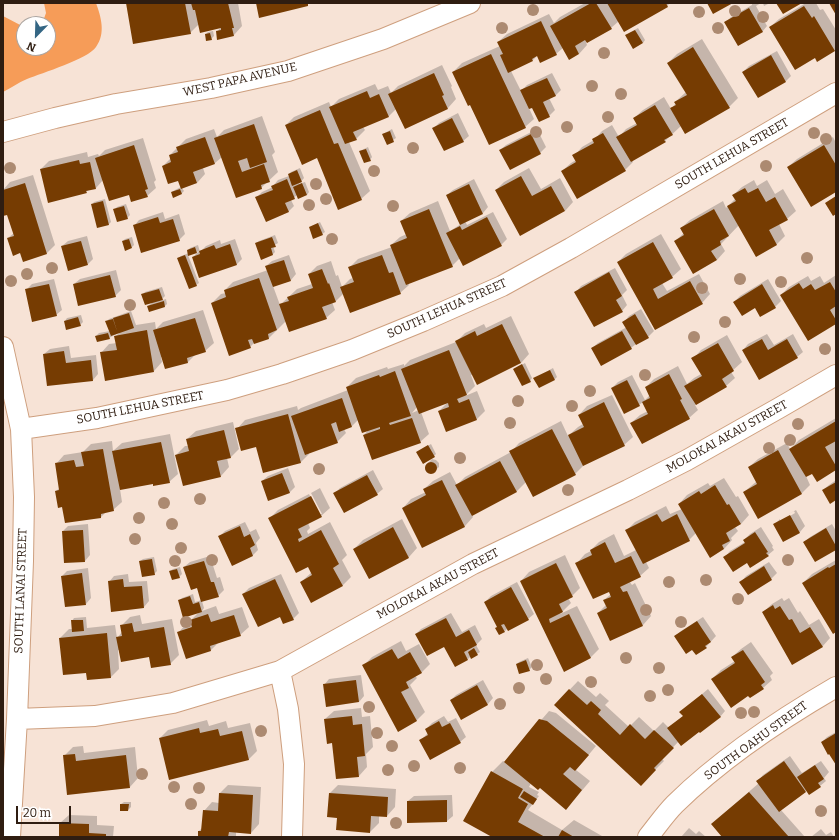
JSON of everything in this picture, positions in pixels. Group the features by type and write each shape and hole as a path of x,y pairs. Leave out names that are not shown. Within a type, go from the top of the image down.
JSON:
{"street":[{"name":"WEST PAPA AVENUE","path":"3,132 116,104 211,88 288,71 383,39 470,3"},
{"name":"SOUTH LEHUA STREET","path":"21,429 97,418 227,390 289,372 352,350 423,321 502,286 571,248 836,93"},
{"name":"SOUTH LANAI STREET","path":"3,347 21,429 24,497 23,561 10,837"},
{"name":"MOLOKAI AKAU STREET","path":"16,719 95,716 173,703 280,671 473,564 687,460 836,375"},
{"path":"280,671 288,709 294,764 292,837"},
{"name":"SOUTH OAHU STREET","path":"648,837 674,805 715,768 789,714 836,686"}],"shaded area":[{"path":"44,3 96,3 102,25 99,42 91,52 75,61 24,80 3,92 3,16 16,23 16,56 56,56 56,16 45,16 46,13"}],"building":[{"path":"126,3 185,3 191,34 133,44"},
{"path":"191,3 228,3 234,28 232,28 234,36 217,40 216,31 221,30 221,28 200,33 195,10 193,10"},
{"path":"256,3 308,3 308,6 259,18"},
{"path":"591,3 596,3 612,29 587,43 585,40 575,46 579,54 569,60 550,26"},
{"path":"607,3 666,3 668,7 624,32"},
{"path":"707,3 733,3 713,14"},
{"path":"776,3 802,3 783,14"},
{"path":"829,3 836,3 836,15"},
{"path":"804,6 812,18 814,16 835,51 817,62 815,58 795,70 769,27"},
{"path":"749,8 763,32 738,46 724,22"},
{"path":"541,21 557,55 540,63 537,56 532,59 533,61 508,73 500,55 503,54 497,42"},
{"path":"635,30 643,43 633,49 625,35"},
{"path":"210,33 212,40 206,41 205,34"},
{"path":"693,47 730,108 685,134 670,108 676,105 674,102 687,95 667,63"},
{"path":"491,54 526,128 489,145 452,72"},
{"path":"771,55 786,82 758,98 742,72"},
{"path":"434,73 444,95 442,96 448,109 405,129 388,94"},
{"path":"547,78 556,96 543,102 550,117 539,122 532,108 529,109 520,90"},
{"path":"367,91 370,98 379,94 389,117 353,132 357,140 345,144 329,107"},
{"path":"655,105 673,135 664,140 666,142 631,162 616,137 637,125 633,118"},
{"path":"320,110 334,144 338,143 362,200 338,210 317,158 302,165 285,125"},
{"path":"452,118 464,142 444,151 432,128"},
{"path":"254,124 267,162 250,168 247,158 238,161 242,172 264,164 270,182 261,185 262,189 236,198 214,138"},
{"path":"390,131 394,142 387,145 382,134"},
{"path":"603,133 626,171 577,199 561,171 576,162 572,155 594,143 592,139"},
{"path":"531,134 541,154 510,170 499,150"},
{"path":"205,137 215,164 193,172 197,183 181,189 178,181 168,184 162,166 171,162 169,155 178,152 176,147"},
{"path":"134,145 148,189 145,190 148,197 131,202 129,195 109,201 95,158"},
{"path":"824,145 836,165 836,192 811,207 787,167"},
{"path":"366,149 371,161 364,163 359,151"},
{"path":"79,160 80,164 90,162 96,189 86,191 87,193 48,203 40,169"},
{"path":"297,170 302,182 292,186 288,174"},
{"path":"521,176 532,196 551,186 565,211 520,236 495,190"},
{"path":"287,179 295,199 285,203 289,212 266,222 255,197 273,190 271,186"},
{"path":"25,183 47,254 23,262 20,253 13,256 7,238 14,236 7,215 3,216 3,190"},
{"path":"302,183 307,195 298,199 293,187"},
{"path":"469,184 483,214 460,225 446,195"},
{"path":"745,188 748,193 758,188 766,202 775,197 788,220 769,230 777,245 756,257 727,206 736,201 732,195"},
{"path":"180,189 182,194 173,198 171,192"},
{"path":"836,196 836,214 833,216 825,203"},
{"path":"103,201 109,225 97,228 91,204"},
{"path":"124,206 128,219 117,222 113,209"},
{"path":"429,209 453,267 406,285 390,245 407,238 400,221"},
{"path":"714,209 729,236 720,241 721,245 711,251 717,260 693,274 674,241 684,235 680,228"},
{"path":"158,217 160,223 173,219 180,241 141,253 133,225"},
{"path":"487,217 502,246 463,266 446,233 460,226 462,230"},
{"path":"318,223 323,235 313,239 309,227"},
{"path":"272,237 276,247 271,248 273,255 261,260 255,243"},
{"path":"129,239 132,248 125,251 122,241"},
{"path":"81,241 88,265 68,271 61,246"},
{"path":"653,242 673,278 653,289 658,299 690,281 703,304 655,330 617,262"},
{"path":"230,244 237,265 199,278 192,257 200,254 199,251 214,245 216,249"},
{"path":"195,247 197,253 188,256 187,250"},
{"path":"185,255 197,286 189,289 177,258"},
{"path":"382,255 389,273 393,272 401,294 350,313 340,287 354,282 348,267"},
{"path":"284,260 291,281 273,287 265,266"},
{"path":"322,269 336,302 322,307 327,319 289,332 279,304 289,301 287,297 313,288 308,274"},
{"path":"609,272 622,296 616,300 623,312 594,327 574,292"},
{"path":"110,275 116,297 78,306 73,284"},
{"path":"259,278 277,330 268,334 269,339 254,344 252,339 248,340 251,348 229,356 211,303 226,297 224,290"},
{"path":"830,282 836,292 836,306 830,310 836,320 836,324 808,341 780,295 799,283 803,289 811,284 815,290"},
{"path":"49,284 57,316 32,322 25,289"},
{"path":"762,284 776,308 760,317 755,308 742,316 733,302"},
{"path":"159,289 163,300 145,305 141,294"},
{"path":"164,301 165,307 149,312 147,306"},
{"path":"129,313 134,328 111,336 105,321 113,319 117,331 113,318"},
{"path":"635,314 649,338 636,345 622,322"},
{"path":"78,317 81,326 66,330 64,321"},
{"path":"195,318 206,352 187,358 188,363 165,369 153,330"},
{"path":"502,324 521,363 477,385 455,341 475,331 477,336"},
{"path":"147,330 154,372 105,381 100,352 117,350 114,336"},
{"path":"622,331 632,349 601,366 591,348"},
{"path":"108,333 110,339 97,342 95,336"},
{"path":"762,339 768,350 787,339 798,358 759,380 742,350"},
{"path":"718,343 734,371 722,379 727,387 696,405 684,386 702,376 691,358"},
{"path":"449,350 467,395 457,399 459,403 469,399 477,420 446,432 438,411 449,407 448,403 419,414 401,369"},
{"path":"64,351 66,363 91,360 93,381 47,386 43,354"},
{"path":"522,364 531,382 522,386 513,369"},
{"path":"550,370 555,380 539,388 533,378"},
{"path":"395,371 411,416 389,423 390,425 412,418 421,443 372,460 363,435 380,429 380,427 362,433 346,387"},
{"path":"669,374 682,399 680,400 690,419 642,444 630,423 648,414 642,402 650,398 645,387"},
{"path":"627,380 640,406 624,414 611,388"},
{"path":"342,398 352,427 339,432 336,422 331,424 338,443 305,455 291,416"},
{"path":"604,402 625,446 583,466 568,435 584,427 578,415"},
{"path":"288,414 301,463 263,473 256,447 241,451 235,428"},
{"path":"836,421 836,441 825,447 836,466 836,470 817,482 812,474 806,477 789,449"},
{"path":"552,429 576,475 533,497 509,451"},
{"path":"224,430 231,458 217,461 221,477 183,486 175,455 189,451 186,439"},
{"path":"161,442 170,483 153,486 153,484 120,490 112,451"},
{"path":"428,445 435,457 423,464 416,452"},
{"path":"103,449 114,511 101,514 101,518 65,523 62,507 58,508 55,491 59,490 55,463 74,460 76,467 84,466 81,452"},
{"path":"778,450 802,494 758,519 743,492 757,484 748,467"},
{"path":"500,461 517,492 472,516 455,485"},
{"path":"429,462 433,462 437,468 433,474 429,474 425,470 425,466"},
{"path":"282,473 290,493 268,501 261,481"},
{"path":"367,475 378,495 344,513 333,493"},
{"path":"442,480 465,527 422,548 402,508 426,495 423,489"},
{"path":"836,482 836,500 830,504 822,490"},
{"path":"715,485 741,524 726,533 730,541 722,545 724,549 710,558 678,504 699,491 701,494"},
{"path":"311,496 322,517 298,529 302,537 298,539 299,542 321,530 339,564 333,568 343,586 311,603 300,582 312,575 308,567 296,573 268,518"},
{"path":"657,514 662,522 677,514 690,541 643,564 625,530"},
{"path":"790,515 800,533 783,542 773,524"},
{"path":"240,526 244,537 250,534 255,545 250,548 253,556 232,566 218,536"},
{"path":"393,527 409,558 369,579 353,549"},
{"path":"826,528 836,546 836,550 815,562 803,542"},
{"path":"83,530 85,562 64,563 62,531"},
{"path":"755,532 769,556 750,568 747,563 733,572 723,557 745,543 743,540"},
{"path":"605,542 615,563 631,556 641,577 620,587 623,592 627,591 643,626 610,641 597,613 607,608 603,600 611,597 609,592 593,599 575,563 592,555 590,550"},
{"path":"152,559 155,575 142,577 139,561"},
{"path":"204,561 211,582 214,582 219,597 201,602 197,588 191,590 183,567"},
{"path":"556,563 573,597 559,604 563,612 549,619 550,623 569,614 591,658 564,672 520,581"},
{"path":"836,564 836,632 833,634 802,583 828,567 829,568"},
{"path":"764,566 772,580 748,595 739,582"},
{"path":"177,569 180,578 172,580 169,571"},
{"path":"82,573 86,605 65,607 61,576"},
{"path":"123,579 124,587 142,586 144,608 111,612 108,581"},
{"path":"275,579 294,620 283,624 280,617 258,627 242,594"},
{"path":"511,587 529,620 508,631 504,624 501,625 505,632 499,635 495,628 497,627 484,602"},
{"path":"190,596 193,604 199,602 202,612 183,618 178,600"},
{"path":"773,605 775,609 780,606 789,620 792,619 800,633 810,627 823,647 792,665 762,612"},
{"path":"208,614 211,622 234,615 241,636 210,646 211,651 186,659 177,632 192,627 190,620"},
{"path":"446,618 456,637 469,630 477,645 464,652 468,660 455,667 444,647 427,656 415,634"},
{"path":"71,620 83,620 84,631 72,632"},
{"path":"697,621 711,642 705,646 707,648 696,655 692,650 686,654 674,636"},
{"path":"132,623 134,632 164,627 171,665 151,668 149,657 121,662 116,637 122,636 120,625"},
{"path":"107,633 111,678 87,680 86,673 63,675 59,638"},
{"path":"474,648 478,655 471,659 468,652"},
{"path":"392,649 398,659 410,652 422,673 406,682 409,688 401,692 417,721 398,732 362,665"},
{"path":"743,650 765,682 761,685 764,689 750,698 748,696 731,708 711,679 735,663 731,657"},
{"path":"526,660 530,671 519,674 516,664"},
{"path":"356,680 359,702 326,707 323,684"},
{"path":"477,685 488,705 461,720 450,700"},
{"path":"569,689 587,705 591,701 601,710 598,714 620,735 630,724 645,739 654,730 674,748 654,768 656,770 641,786 554,705"},
{"path":"702,694 721,717 681,746 667,728 683,716 679,712"},
{"path":"352,716 353,725 362,724 365,756 357,757 359,777 336,779 332,743 327,744 324,719"},
{"path":"539,719 547,721 589,755 575,771 570,767 563,774 582,790 566,810 540,788 538,790 504,762"},
{"path":"439,721 442,727 450,723 461,743 430,760 419,740 428,735 425,729"},
{"path":"199,728 200,733 218,729 220,736 242,731 249,760 169,780 159,738"},
{"path":"836,733 836,765 829,754 828,755 821,742"},
{"path":"75,754 76,761 126,755 130,788 67,795 63,755"},
{"path":"784,761 806,792 779,812 756,781"},
{"path":"815,765 824,779 818,783 821,787 809,795 797,777"},
{"path":"491,771 523,789 518,798 528,804 518,822 545,837 492,837 463,821"},
{"path":"524,791 537,799 533,805 520,797"},
{"path":"749,792 789,837 722,837 711,824"},
{"path":"219,793 253,795 251,834 229,832 228,837 198,837 198,831 201,831 203,810 218,811"},
{"path":"329,793 388,797 387,817 371,816 370,833 336,830 337,818 327,817"},
{"path":"447,800 447,822 407,823 407,801"},
{"path":"120,804 129,804 128,811 120,811"},
{"path":"59,823 89,824 89,833 106,834 106,837 59,837"},
{"path":"562,830 574,837 558,837"}]}
